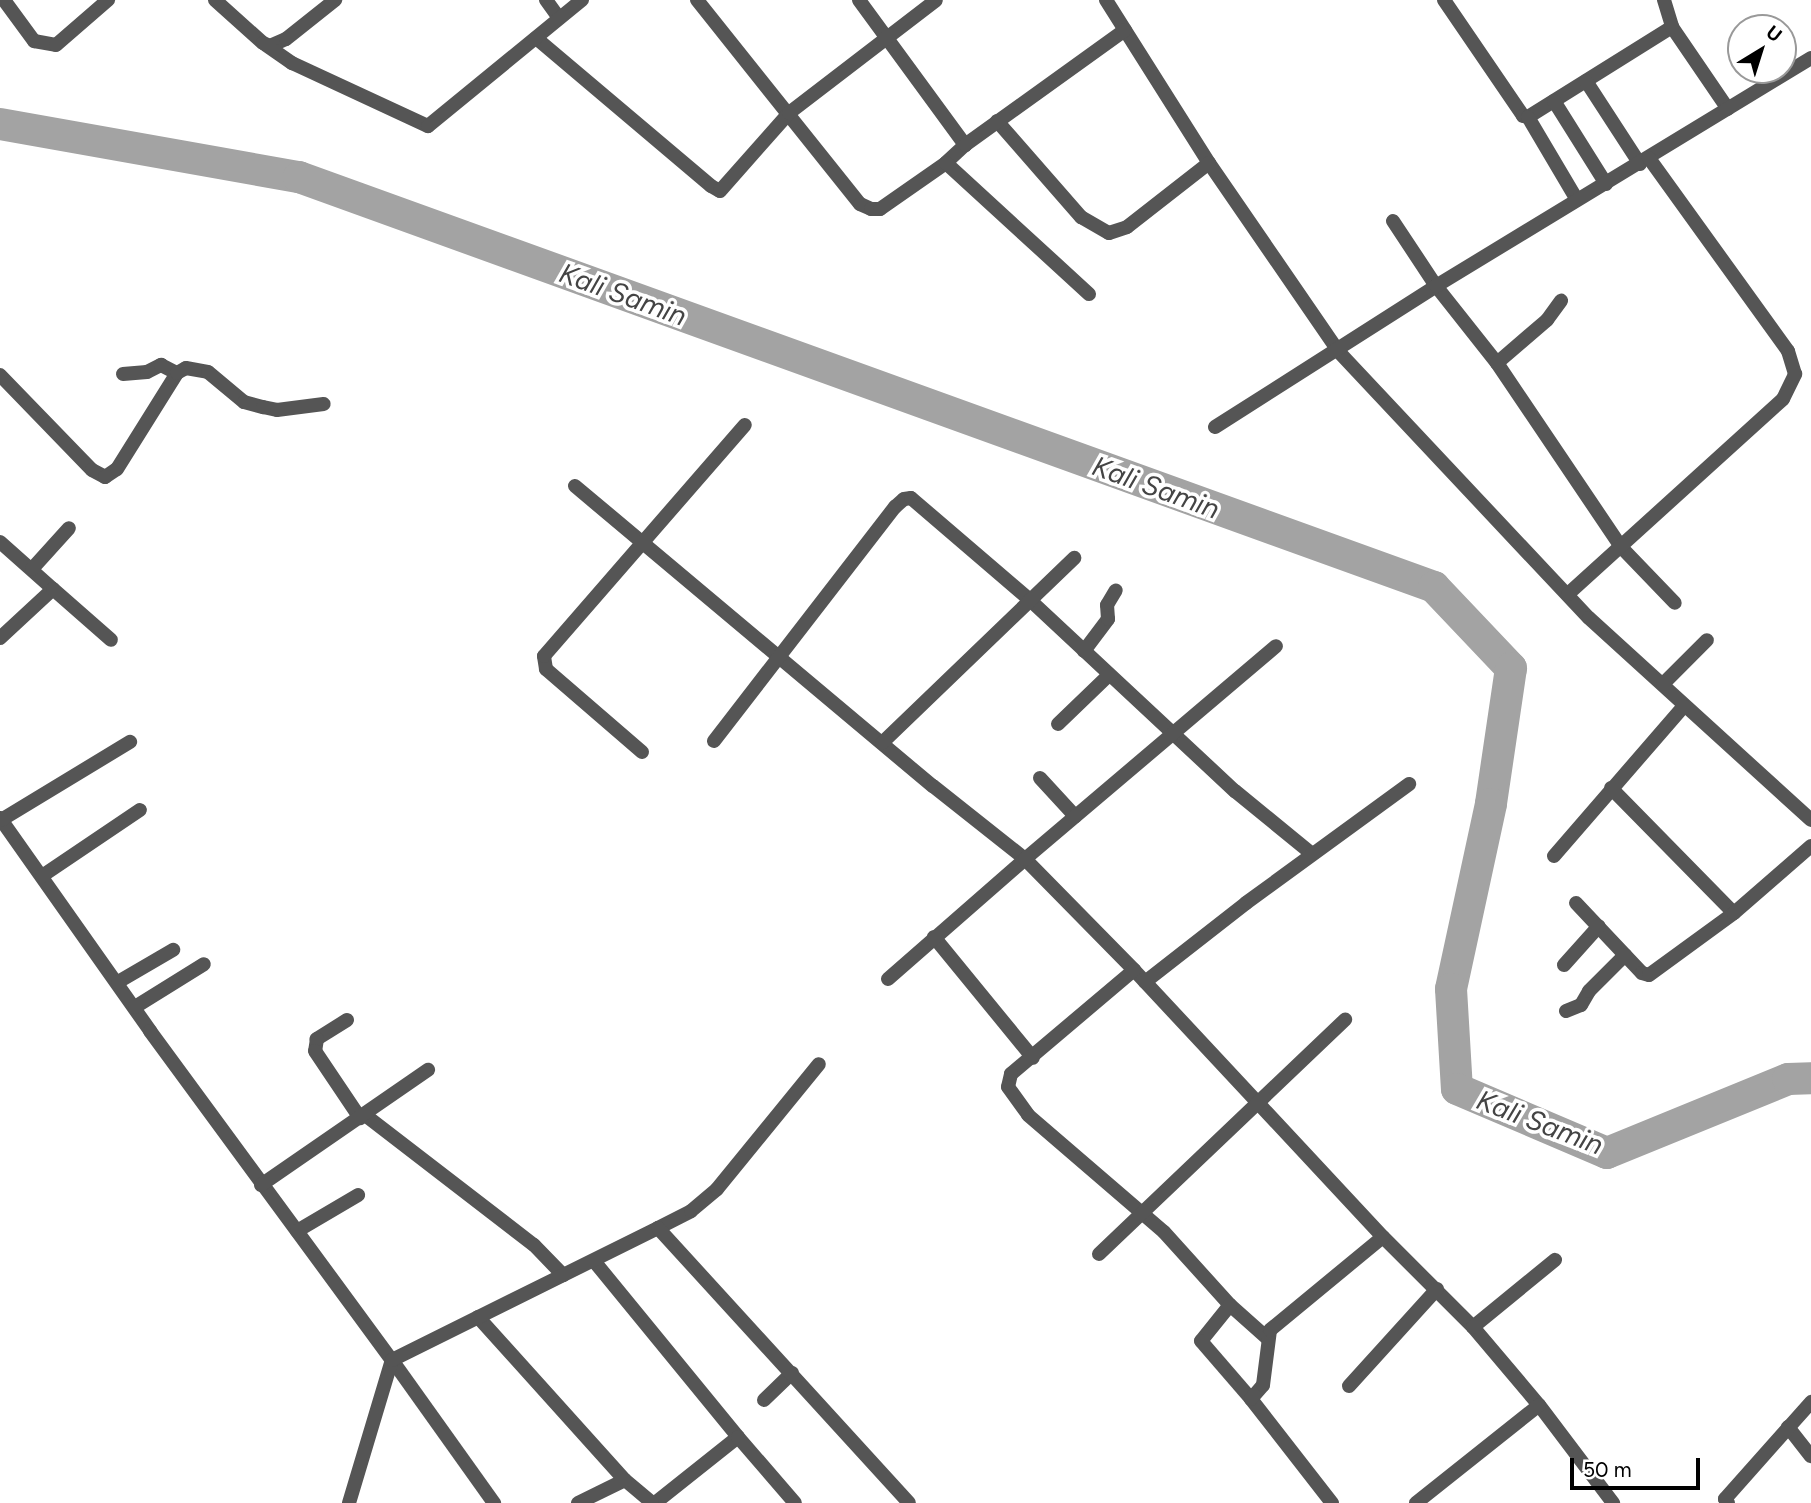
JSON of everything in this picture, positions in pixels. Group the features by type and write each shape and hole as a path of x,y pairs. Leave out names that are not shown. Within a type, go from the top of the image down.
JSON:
{"street":[{"path":"4,0 34,41 56,45 108,0"},
{"path":"215,0 292,64 428,126 582,0"},
{"path":"267,45 286,39 335,0"},
{"path":"546,0 559,18"},
{"path":"697,0 860,204 871,209 892,203 997,121 1125,30"},
{"path":"859,0 965,145"},
{"path":"536,37 717,191 725,189 789,113 936,0"},
{"path":"1106,0 1209,163 1338,351 1602,630 1811,820"},
{"path":"1444,0 1520,115 1528,117 1577,200"},
{"path":"1664,0 1672,27 1728,109"},
{"path":"1528,117 1672,27"},
{"path":"1216,427 1436,286 1809,63"},
{"path":"1568,594 1622,548 1783,399 1795,374 1788,351 1586,81"},
{"path":"1553,101 1606,184"},
{"path":"997,121 1081,217 1109,233 1127,227 1209,163"},
{"path":"946,163 1088,293"},
{"path":"1393,220 1436,286 1497,363 1622,548 1675,603"},
{"path":"1497,363 1547,320 1561,301"},
{"path":"123,374 147,372 161,365 177,373"},
{"path":"0,375 92,470 106,477 117,469 177,373 186,368 208,372 244,402 263,407 277,410 324,404"},
{"path":"642,752 558,680 544,663 544,656 745,425"},
{"path":"575,486 778,657 1025,859 1134,970 1383,1237 1473,1327 1539,1405 1613,1503"},
{"path":"714,741 904,499 917,500 1031,601 1171,733 1312,854"},
{"path":"32,569 69,528"},
{"path":"0,542 111,640"},
{"path":"883,743 1074,558"},
{"path":"0,638 53,589"},
{"path":"1084,651 1108,619 1107,605 1116,590"},
{"path":"1663,684 1707,640"},
{"path":"888,979 1171,733 1276,646"},
{"path":"1058,724 1109,675"},
{"path":"1554,856 1684,706"},
{"path":"130,743 1,819 261,1185 392,1360 494,1503"},
{"path":"1040,778 1075,816"},
{"path":"1145,982 1312,854 1409,784"},
{"path":"1611,788 1734,913"},
{"path":"42,876 140,810"},
{"path":"1576,903 1642,973 1649,975 1734,913 1811,846"},
{"path":"1564,965 1599,926"},
{"path":"934,937 1033,1058"},
{"path":"118,982 173,950"},
{"path":"1566,1012 1581,1004 1589,991 1625,955"},
{"path":"135,1007 204,964"},
{"path":"1134,970 1007,1080 1019,1106 1141,1211 1193,1261 1230,1305 1267,1338"},
{"path":"347,1020 317,1039 315,1051 362,1116 534,1245 564,1275"},
{"path":"1099,1254 1141,1211 1345,1020"},
{"path":"349,1503 392,1360 691,1211 717,1189 819,1064"},
{"path":"261,1185 362,1116 394,1090 428,1070"},
{"path":"297,1231 358,1195"},
{"path":"658,1228 909,1503"},
{"path":"1251,1399 1263,1385 1267,1338 1276,1323 1383,1237"},
{"path":"1473,1327 1555,1260"},
{"path":"594,1261 795,1503"},
{"path":"1349,1386 1437,1289"},
{"path":"1230,1305 1201,1341 1251,1399 1332,1503"},
{"path":"478,1317 625,1480 654,1503 738,1437"},
{"path":"764,1400 792,1373"},
{"path":"1725,1502 1811,1402"},
{"path":"1416,1503 1539,1405"},
{"path":"1788,1427 1811,1456"},
{"path":"578,1503 625,1480"}],"waterway":[{"name":"Kali Samin","path":"0,124 299,177 1434,587 1511,668 1491,804 1451,989 1457,1089 1607,1153 1788,1079 1811,1078"}]}
